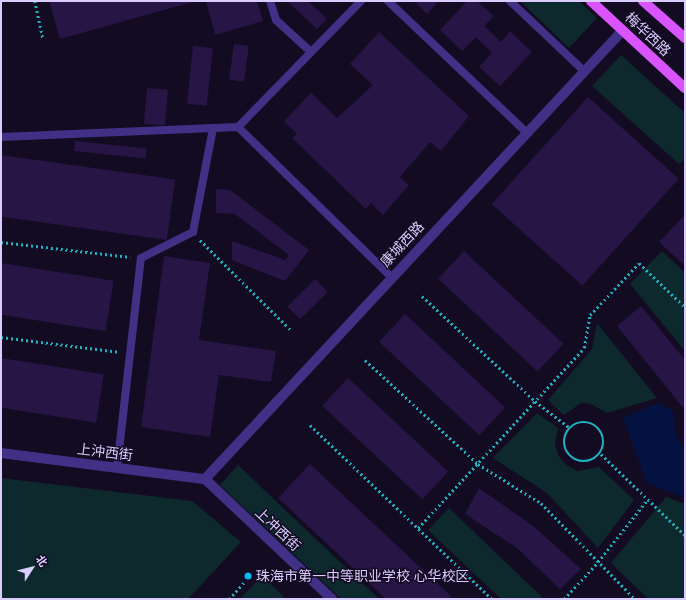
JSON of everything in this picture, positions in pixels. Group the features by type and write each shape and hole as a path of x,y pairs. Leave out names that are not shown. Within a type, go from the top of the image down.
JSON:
{"main road":[{"name":"梅华西路","path":"591,1 685,88"},
{"name":"梅华西路","path":"644,1 685,38"}],"street":[{"name":"康城西路","path":"205,479 390,277 622,30"},
{"name":"上沖西街","path":"1,453 205,479"},
{"name":"上冲西街","path":"205,479 332,599"}],"lane":[{"path":"270,1 276,20 311,52"},
{"path":"1,137 238,127 361,1"},
{"path":"388,1 526,132"},
{"path":"510,1 584,71"},
{"path":"238,127 390,277"},
{"path":"117,468 141,258 193,232 213,128"}],"path":[{"path":"35,1 43,39"},
{"path":"193,232 290,329"},
{"path":"1,242 141,258"},
{"path":"418,528 584,348 590,314 639,263 685,307"},
{"path":"422,296 535,401 570,428"},
{"path":"1,336 130,353"},
{"path":"365,360 478,464 541,503 635,599"},
{"path":"582,422 594,425 603,435 604,441 601,454 584,463 572,458 564,447 566,434 570,428 582,422"},
{"path":"310,425 492,599"},
{"path":"601,454 685,535"},
{"path":"564,599 598,562 648,499"},
{"path":"228,599 250,576"}],"green space":[{"path":"520,1 579,1 597,18 569,48"},
{"path":"621,55 685,113 685,157 679,164 592,86"},
{"path":"662,251 685,273 685,351 630,284"},
{"path":"597,323 657,398 607,413 591,404 581,403 564,415 548,400 592,349"},
{"path":"537,413 558,428 555,444 558,455 566,465 577,471 599,467 634,500 598,548 547,493 493,458"},
{"path":"238,465 379,599 341,599 220,485"},
{"path":"1,478 192,501 241,542 188,599 1,599"},
{"path":"666,497 685,504 685,599 648,599 611,563"},
{"path":"449,508 544,599 501,599 428,530"},
{"path":"262,576 286,599 240,599"}],"shaded area":[{"path":"659,403 674,412 675,433 685,452 685,498 647,483 623,417"}],"building":[{"path":"49,1 196,1 60,39"},
{"path":"206,1 257,1 263,21 215,35"},
{"path":"287,1 308,1 327,19 317,29"},
{"path":"414,1 439,1 427,14"},
{"path":"467,1 477,1 494,16 484,26 501,42 510,31 532,52 500,86 479,67 492,53 476,37 462,51 440,30"},
{"path":"379,32 469,116 441,151 430,142 400,177 409,185 383,215 371,203 366,209 292,138 297,134 284,121 311,93 337,118 373,85 350,64"},
{"path":"234,44 249,46 244,82 229,80"},
{"path":"193,46 213,48 207,106 187,104"},
{"path":"147,88 168,90 165,126 144,124"},
{"path":"588,97 679,179 582,286 492,204"},
{"path":"75,141 147,149 146,158 74,151"},
{"path":"1,155 175,179 167,240 1,217"},
{"path":"216,189 230,190 309,250 285,281 232,260 232,241 285,260 289,255 235,214 216,213"},
{"path":"685,215 685,266 659,242"},
{"path":"464,251 563,344 538,372 438,279"},
{"path":"164,256 210,263 199,340 276,351 271,382 219,375 210,437 141,427"},
{"path":"1,263 114,281 106,331 1,315"},
{"path":"315,279 328,292 300,319 287,307"},
{"path":"641,306 685,360 685,410 617,326"},
{"path":"405,314 505,407 479,435 379,342"},
{"path":"1,358 104,374 96,423 1,408"},
{"path":"348,378 448,471 422,499 322,406"},
{"path":"310,464 454,599 386,599 278,498"},
{"path":"479,488 533,526 581,569 560,589 517,548 465,514"}],"place":[{"name":"珠海市第一中等职业学校 心华校区","path":"248,576"}]}
